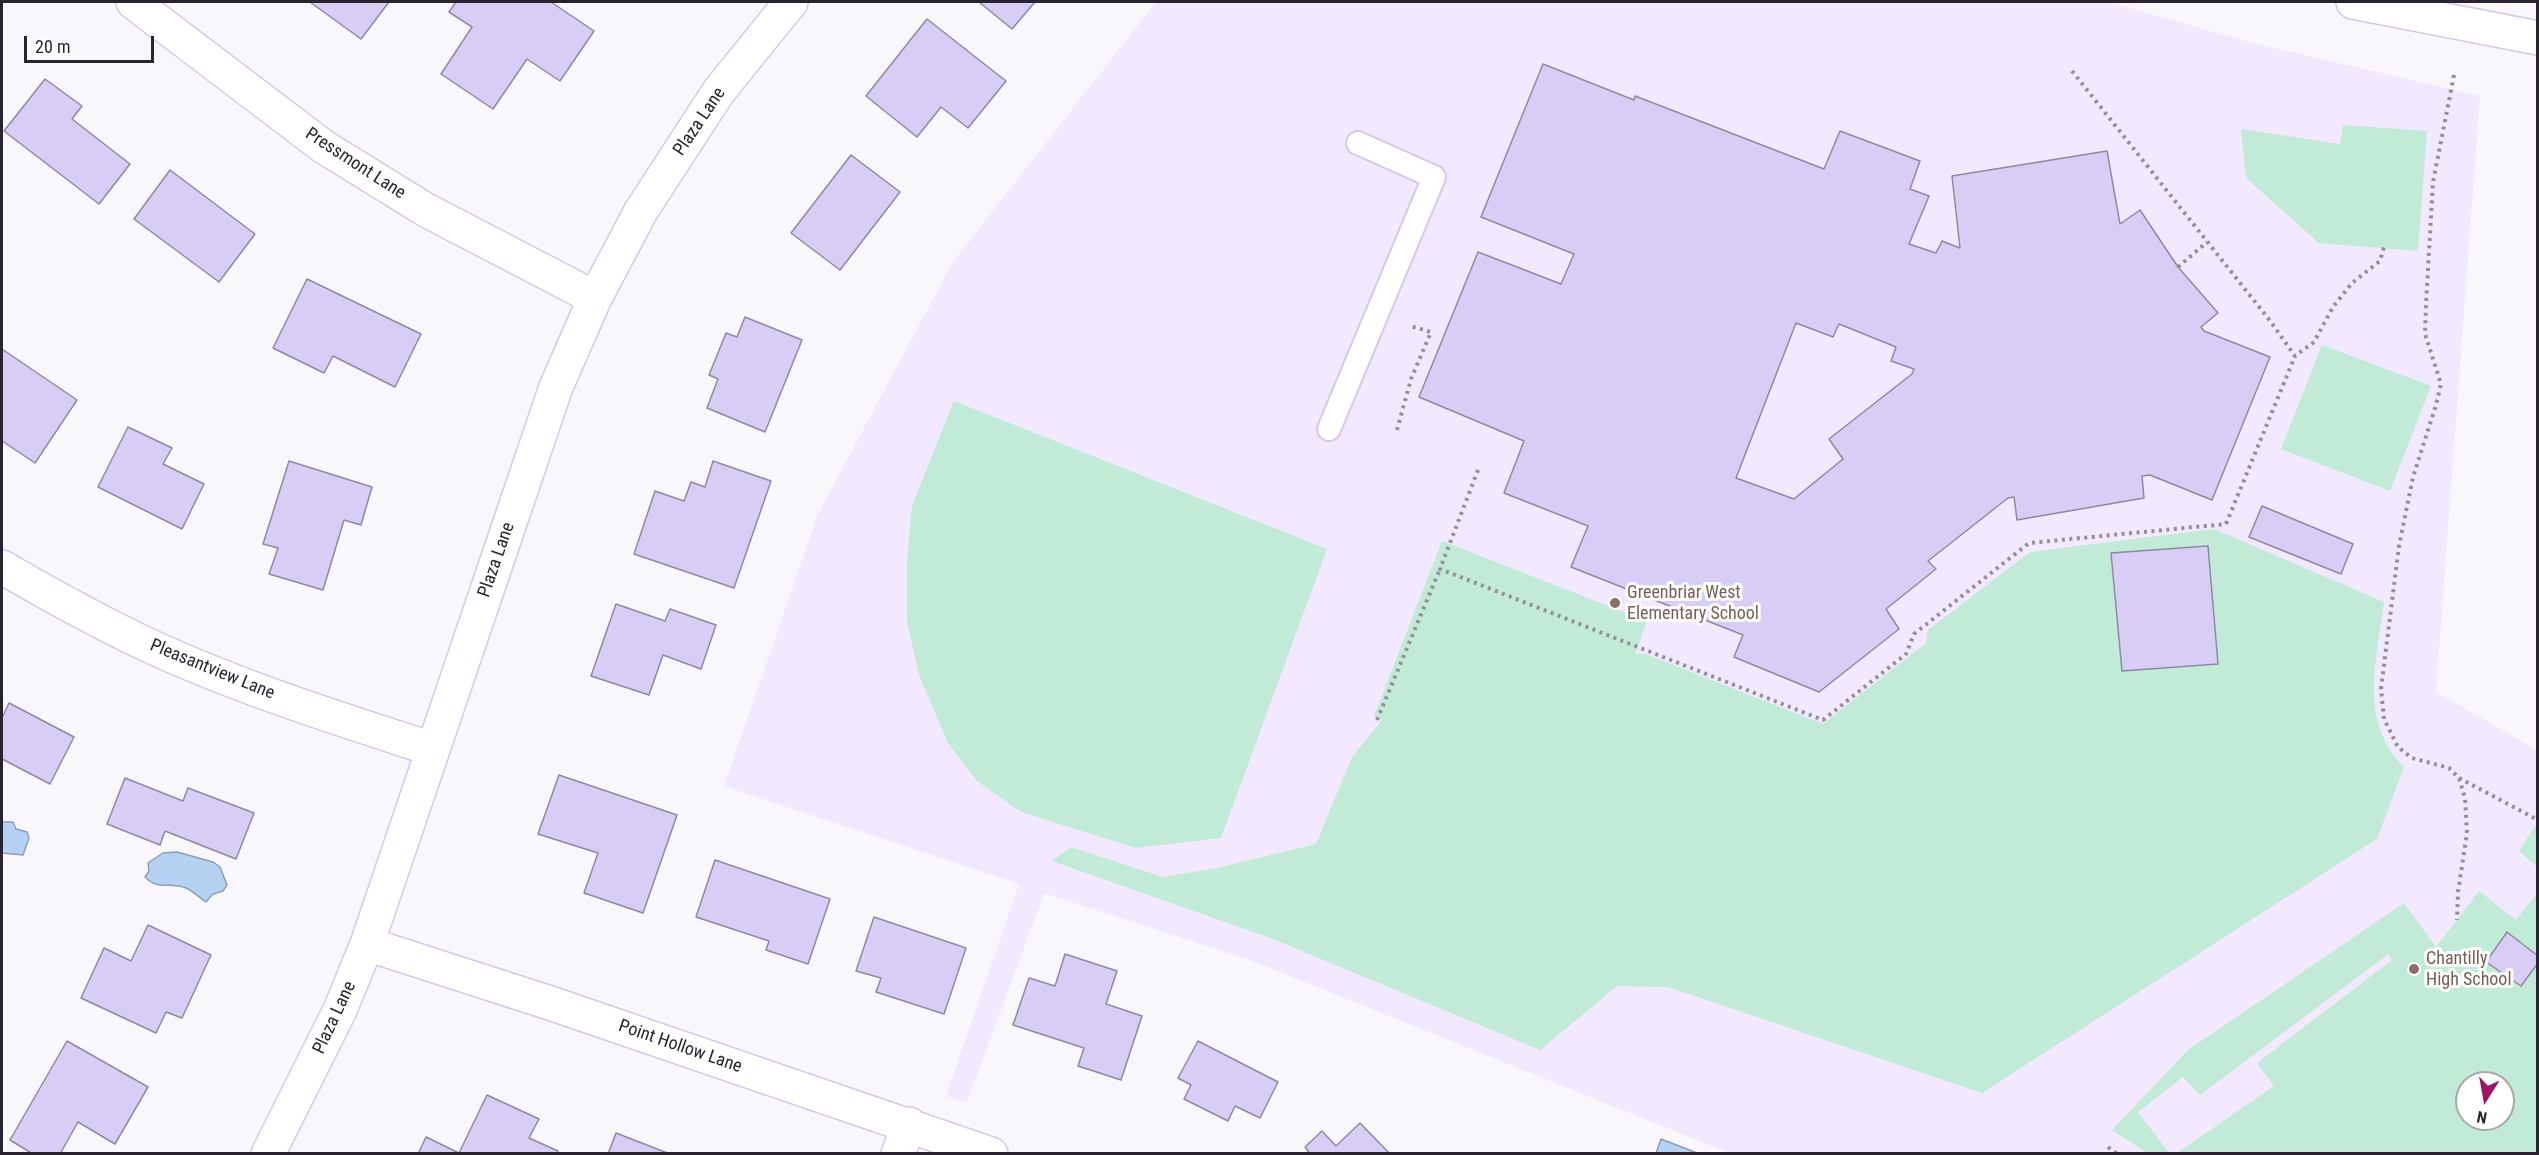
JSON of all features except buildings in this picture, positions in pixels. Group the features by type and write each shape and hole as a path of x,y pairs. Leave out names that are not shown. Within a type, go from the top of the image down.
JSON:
{"street":[{"name":"Pressmont Lane","path":"133,2 324,147 426,210 595,298"},
{"name":"Plaza Lane","path":"268,1154 340,1010 367,944 556,387 595,298 640,211 719,92 792,2"},
{"path":"2353,2 2538,38"},
{"name":"Pleasantview Lane","path":"2,567 47,593 151,646 259,691 432,749"},
{"name":"Point Hollow Lane","path":"367,944 550,1003 903,1139 992,1154"}],"lane":[{"path":"1329,429 1434,177 1358,143"}],"path":[{"path":"2072,71 2295,356"},
{"path":"2454,75 2433,182 2426,304 2425,334 2440,384 2436,405 2413,477 2398,546 2381,689 2384,719 2398,747 2412,758 2449,768 2459,778 2538,820"},
{"path":"2178,267 2207,243"},
{"path":"1440,569 1823,720 1906,654 1914,634 2029,543 2226,524 2295,356 2314,342 2333,307 2352,283 2379,261 2384,247"},
{"path":"1397,430 1411,379 1431,332 1403,324"},
{"path":"1377,720 1440,569 1478,470"},
{"path":"2457,920 2458,892 2467,833 2465,798 2459,778"},
{"path":"2108,1147 2117,1154"}],"shaded area":[{"name":"Greenbriar West Elementary School","path":"1156,2 2109,2 2249,42 2480,96 2436,692 2537,750 2537,1153 1729,1153 1250,960 1044,893 967,1103 946,1096 1019,884 724,786 818,514 953,262"}],"green space":[{"path":"2343,125 2427,131 2418,251 2319,243 2246,178 2241,129 2340,144"},
{"path":"2322,345 2431,386 2390,491 2281,449"},
{"path":"954,401 1327,549 1221,838 1136,848 1021,812 977,781 948,743 919,675 907,621 907,559 912,506"},
{"path":"2214,529 2384,602 2375,668 2376,710 2380,730 2390,749 2404,767 2377,839 1982,1093 1668,987 1617,986 1540,1050 1273,939 1052,861 1071,847 1163,877 1217,868 1316,844 1352,757 1382,720 1374,716 1442,541 1647,621 1635,654 1646,654 1823,724 1926,643 1928,630 2030,552"},
{"path":"2535,826 2537,828 2537,867 2519,851"},
{"name":"Chantilly High School","path":"2479,891 2516,920 2537,893 2537,956 2507,933 2486,962 2521,985 2537,963 2537,1153 2177,1153 2274,1086 2257,1063 2392,960 2388,954 2200,1095 2183,1077 2138,1112 2169,1153 2147,1153 2112,1130 2188,1050 2404,903 2436,947"}],"water":[{"path":"2,822 13,822 16,829 27,832 29,838 23,855 2,853"},
{"path":"177,852 213,862 220,867 227,885 223,891 213,894 206,902 186,888 155,884 145,877 149,871 148,863 163,853"},
{"path":"1661,1139 1697,1153 1656,1153"}],"place":[{"name":"Greenbriar West Elementary School","path":"1615,603"},
{"name":"Chantilly High School","path":"2414,969"}]}
